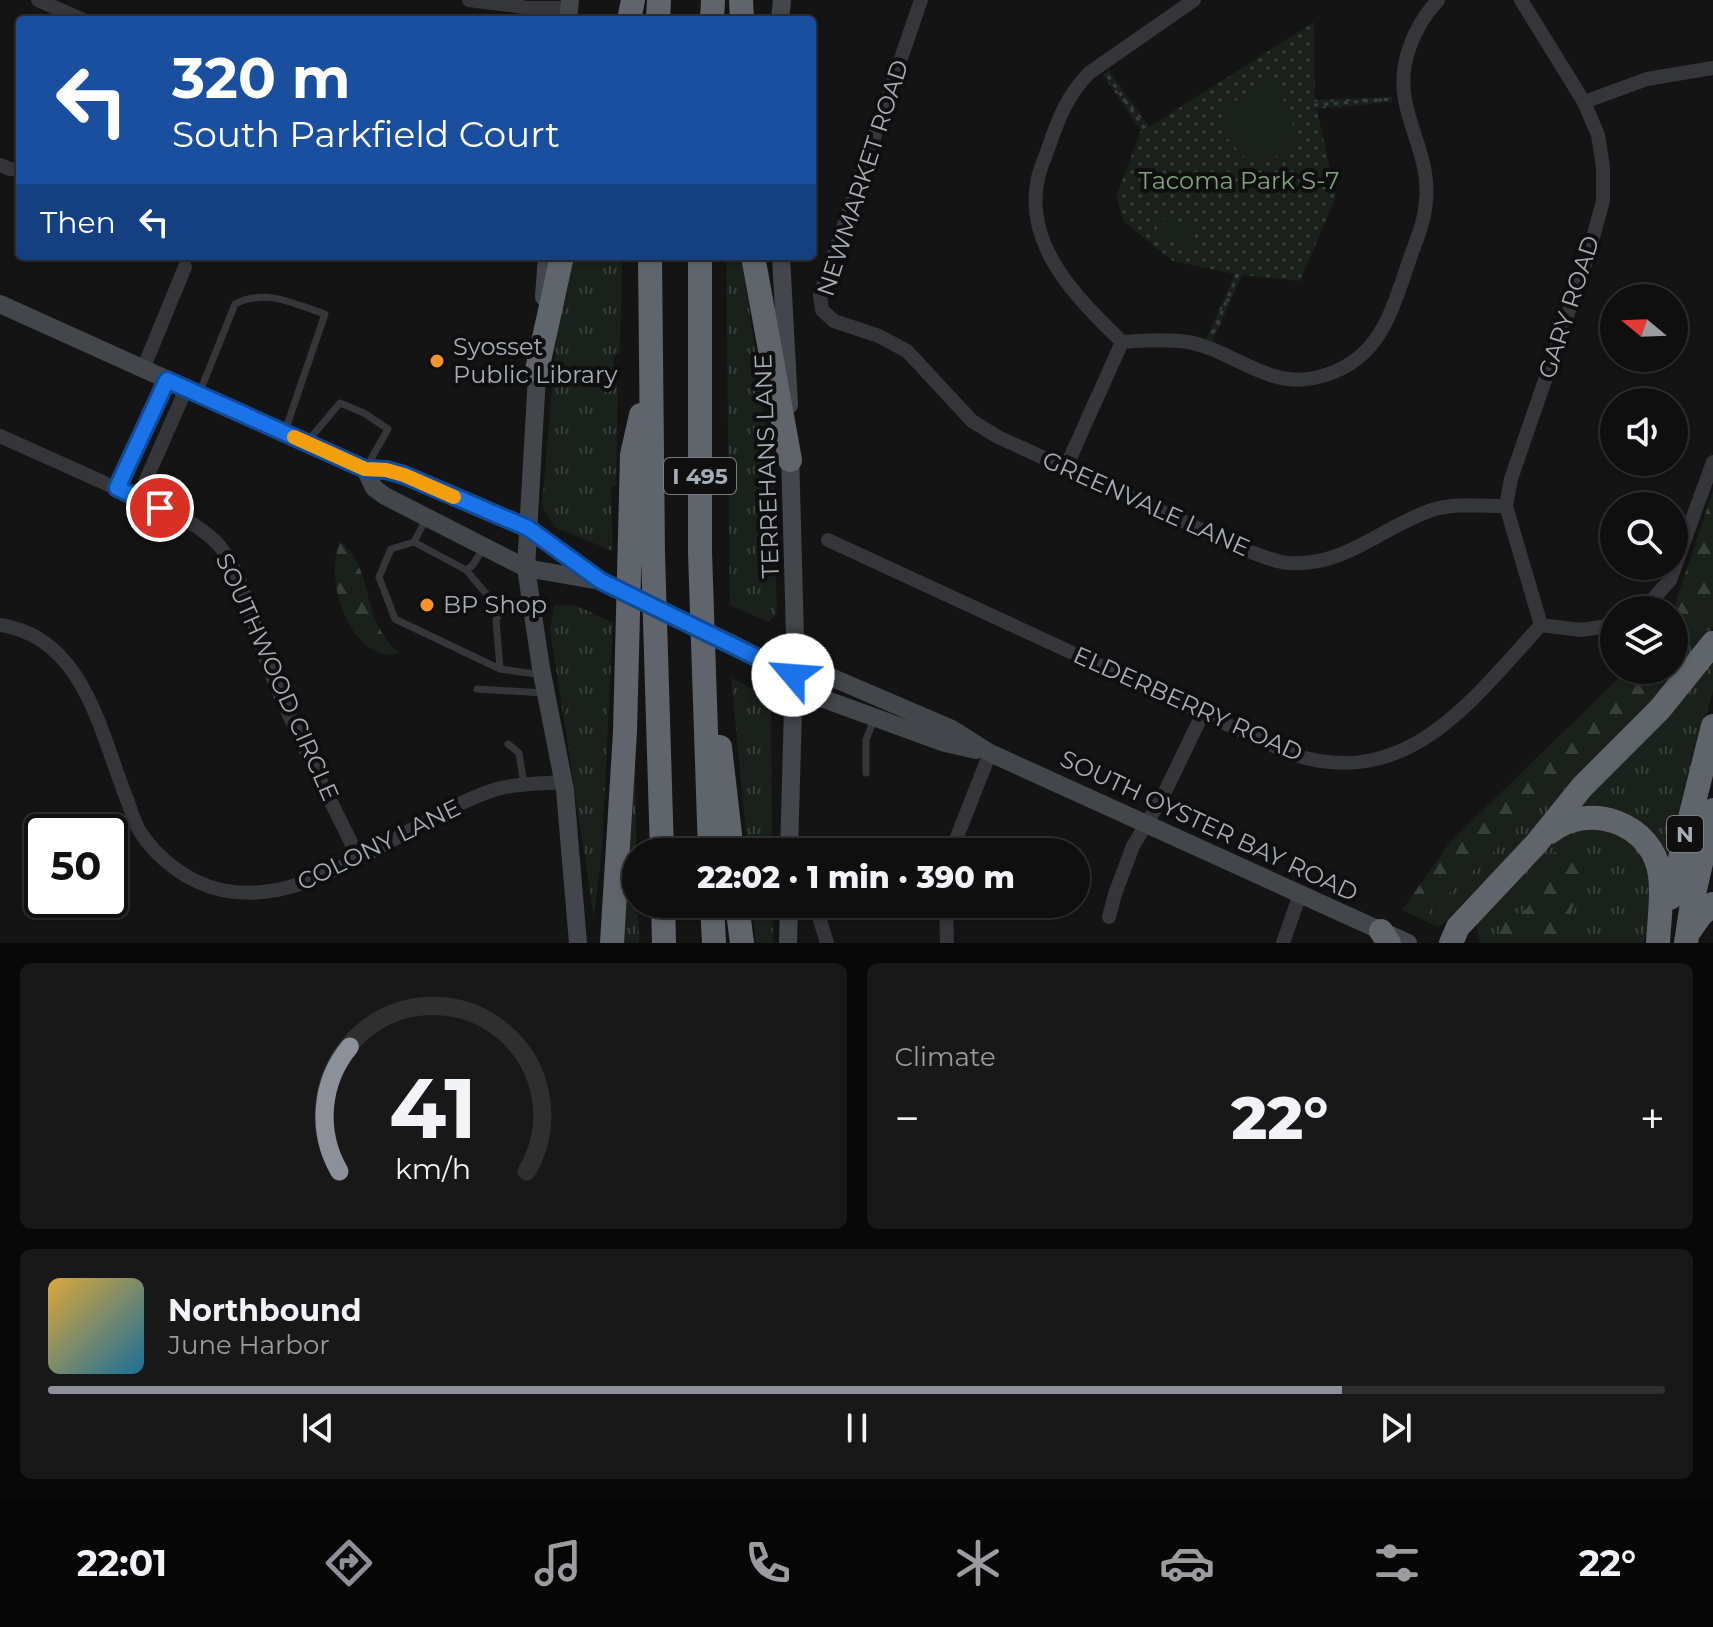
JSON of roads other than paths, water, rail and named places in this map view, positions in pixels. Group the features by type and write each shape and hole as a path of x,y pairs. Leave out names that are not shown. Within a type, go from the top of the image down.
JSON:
{"highway":[{"path":"537,370 561,260"},
{"name":"I 495","path":"650,260 649,374 662,838"},
{"name":"I 495","path":"700,260 700,537 709,838"},
{"path":"754,260 790,460"},
{"path":"612,943 625,732 632,455 649,374"},
{"path":"1451,943 1458,927 1536,844 1582,787 1660,709 1713,643"},
{"path":"704,695 721,750 730,838"},
{"name":"N","path":"1660,943 1713,726"},
{"name":"N","path":"1686,939 1713,810"},
{"path":"1536,844 1560,824 1576,819 1595,817 1614,820 1631,828 1642,837 1660,873 1660,943"},
{"path":"1686,939 1700,916 1713,904"},
{"path":"663,918 664,943"},
{"path":"713,918 714,943"},
{"path":"739,918 742,943"}],"main road":[{"path":"547,260 526,568 563,782 578,943"},
{"name":"TERREHANS LANE","path":"781,260 787,336 794,595 791,838"},
{"name":"SOUTH OYSTER BAY ROAD","path":"0,304 365,469 404,475 528,528 601,581 793,675 824,699 945,743 990,753"},
{"name":"SOUTH OYSTER BAY ROAD","path":"365,469 374,488 385,496 526,568 601,581"},
{"name":"SOUTH OYSTER BAY ROAD","path":"793,675 819,672 952,729 990,753 1300,894 1385,937 1408,943"},
{"path":"788,943 789,918"}],"street":[{"path":"38,0 74,16"},
{"path":"469,0 569,9"},
{"name":"NEWMARKET ROAD","path":"822,310 820,295 921,0"},
{"path":"1194,0 1101,65 1075,88 1061,111 1038,179 1036,201 1039,227 1047,253 1088,309 1122,342 1151,340 1190,343 1260,373 1290,380 1313,379 1338,371 1359,359 1388,322 1420,231 1427,199 1425,168 1404,98 1404,75 1414,34 1438,0"},
{"name":"GARY ROAD","path":"1521,0 1584,102 1598,135 1603,167 1603,201 1589,252 1511,479 1506,506 1541,625"},
{"path":"1584,102 1647,79 1713,68"},
{"path":"143,369 185,267"},
{"name":"GREENVALE LANE","path":"822,310 834,321 879,336 907,351 972,421 998,437 1248,551 1292,563 1336,557 1409,518 1435,509 1506,506"},
{"path":"1066,467 1122,342"},
{"path":"117,488 167,380"},
{"path":"138,498 193,392"},
{"name":"SOUTHWOOD CIRCLE","path":"0,436 187,520 225,552 239,581 291,722 358,857"},
{"path":"1656,596 1670,580 1713,462"},
{"name":"ELDERBERRY ROAD","path":"828,540 1307,759 1342,764 1378,760 1408,749 1438,731 1541,625"},
{"name":"COLONY LANE","path":"0,625 33,635 49,645 69,666 93,706 139,830 157,852 200,883 230,891 258,893 289,889 484,794 498,789 563,782"},
{"path":"1541,625 1581,630 1600,627"},
{"path":"1109,917 1127,860 1203,713"},
{"path":"957,838 990,753"},
{"path":"1283,943 1300,894"},
{"path":"819,918 827,943"},
{"path":"946,918 947,943"}],"lane":[{"path":"193,392 235,304 248,297 264,295 325,314 285,433"},
{"path":"306,443 340,403 364,413 388,429 365,469"},
{"path":"414,542 427,517"},
{"path":"532,613 501,611 466,570 414,542 391,549 379,577 395,619 500,669 544,684"},
{"path":"466,570 484,547"},
{"path":"500,669 496,620 501,611"},
{"path":"477,689 544,684"},
{"path":"866,773 866,740 874,719"},
{"path":"508,744 519,753 524,786"}],"place":[{"name":"Syosset Public Library","path":"437,361"},
{"name":"BP Shop","path":"427,605"}],"park label":[{"name":"Tacoma Park S-7","path":"1239,181"}]}
